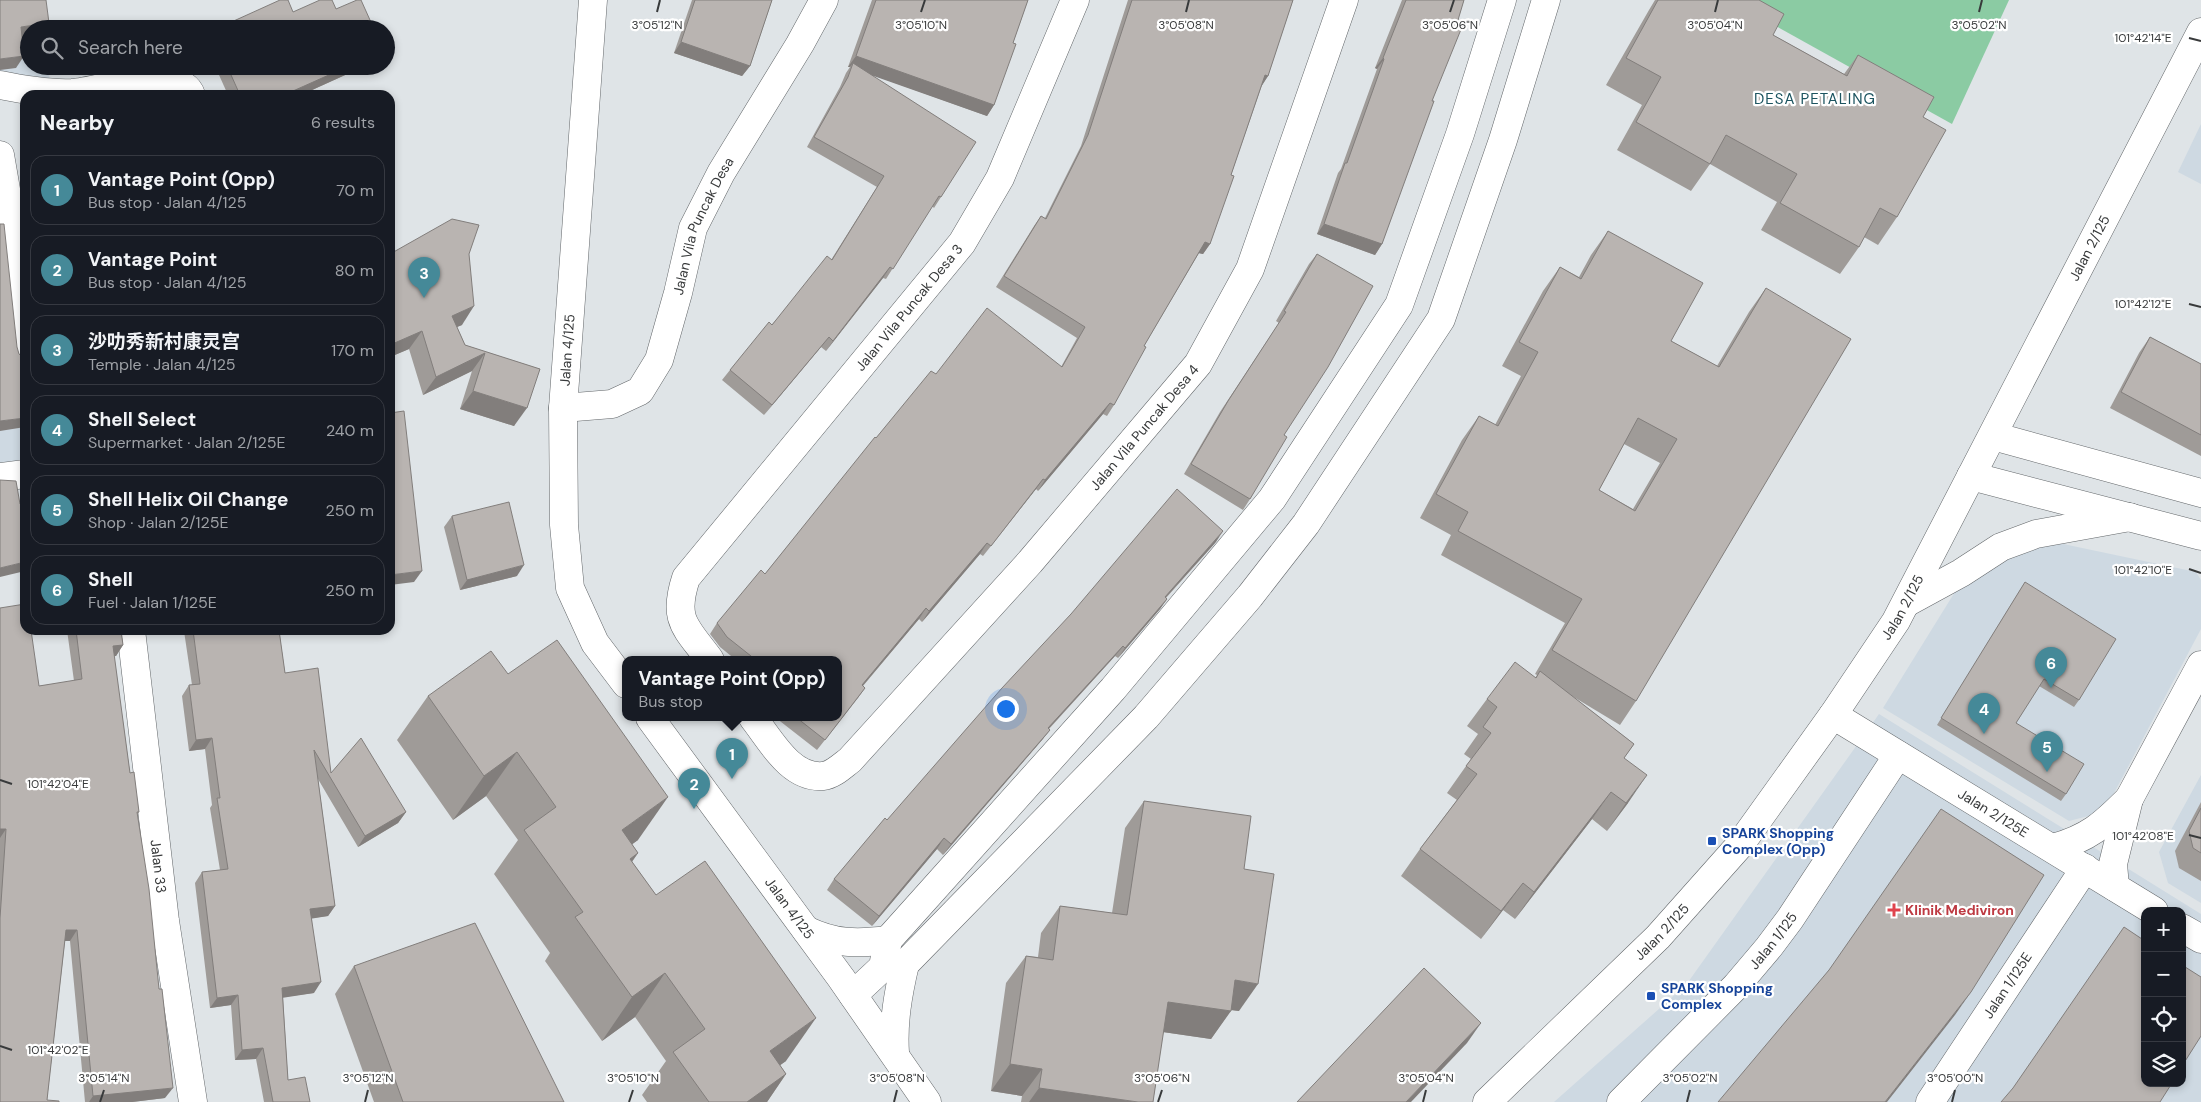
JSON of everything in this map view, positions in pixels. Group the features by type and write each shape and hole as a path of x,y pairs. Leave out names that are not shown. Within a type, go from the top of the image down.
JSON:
{"street":[{"name":"Jalan 4/125","path":"592,0 563,408 564,525 570,588 595,643 622,679"},
{"name":"Jalan Vila Puncak Desa","path":"563,408 612,404 640,391 659,360 678,293 693,228 721,173 800,44 824,0"},
{"name":"Jalan Vila Puncak Desa 3","path":"707,656 683,623 679,609 686,578 962,243 1000,178 1076,0"},
{"name":"Jalan Vila Puncak Desa 4","path":"755,721 782,756 796,768 809,774 823,776 837,770 850,760 1010,584 1198,364 1250,269 1344,0"},
{"path":"806,930 825,939 848,943 888,940 1113,689 1272,499 1399,304 1460,134 1502,0"},
{"path":"853,995 894,966 1146,717 1250,596 1311,516 1441,319 1503,140 1546,0"},
{"name":"Jalan 2/125","path":"1487,1102 1671,923 1739,846 1833,715 1906,602 2201,32"},
{"path":"92,90 155,80 171,81 184,86 188,90"},
{"path":"0,84 27,90"},
{"path":"0,155 11,206 20,302"},
{"path":"1993,436 2201,493"},
{"path":"0,477 20,475"},
{"path":"1971,476 2191,533 2201,550"},
{"path":"1906,602 1961,573 2001,547 2036,534 2130,517"},
{"name":"Jalan 33","path":"132,635 165,921 193,1102"},
{"path":"2115,887 2113,864 2129,799 2201,665"},
{"name":"Jalan 2/125E","path":"1833,715 2148,907"},
{"name":"Jalan 4/125","path":"652,721 895,1053 927,1102"},
{"name":"Jalan 1/125","path":"1621,1102 1736,986 1769,947 1790,920 1898,755"},
{"path":"2053,848 2074,842 2100,827 2129,799"},
{"name":"Jalan 1/125E","path":"1930,1102 2084,868"},
{"path":"2186,930 2201,939"},
{"path":"888,940 894,966 895,1053"}],"shaded area":[{"path":"0,0 20,20 20,75 49,75 50,80 0,77"},
{"path":"2201,124 2201,184 2178,172"},
{"path":"0,194 20,385 20,467 0,469"},
{"path":"2049,541 2196,572 2201,580 2201,629 2104,812 2069,821 1883,708 1958,587 2004,556"},
{"path":"1879,714 2201,914 2201,1102 1554,1102 1686,985"},
{"path":"2201,775 2201,903 2168,883 2159,852"}],"green space":[{"path":"1729,0 2009,0 1952,124"}],"building":[{"path":"0,0 46,0 49,20 20,20 20,56 0,59"},
{"path":"280,0 288,0 293,12 320,0 332,0 336,9 361,0 370,20 236,20"},
{"path":"695,0 772,0 750,66 681,42"},
{"path":"876,0 1028,0 1013,43 1016,44 994,105 856,56"},
{"path":"1132,0 1293,0 1268,76 1265,75 1231,175 1234,176 1210,244 1205,242 1144,346 1146,347 1114,405 1110,403 1045,480 1043,479 991,546 987,543 929,611 926,608 862,685 865,688 842,718 842,656 751,656 727,637 717,623 761,570 765,574 875,437 931,371 936,374 987,308 1062,367 1085,327 1004,276 1041,216 1046,219 1088,135"},
{"path":"1406,0 1464,0 1458,20 1464,22 1432,101 1434,101 1382,244 1324,224 1383,58"},
{"path":"1658,0 1759,0 1784,14 1773,35 1847,76 1858,55 1934,97 1923,117 1946,130 1897,217 1880,208 1859,247 1780,203 1797,174 1726,135 1710,164 1636,122 1661,77 1626,58"},
{"path":"853,63 976,142 893,269 890,267 833,341 829,337 772,405 730,370 769,322 772,325 827,256 832,260 884,176 814,137 848,77"},
{"path":"231,75 329,75 295,90 238,90"},
{"path":"452,219 479,225 469,254 474,306 452,316 465,345 540,369 527,408 473,391 485,353 436,377 422,331 395,343 395,251"},
{"path":"0,224 4,224 17,347 20,355 20,419 0,421"},
{"path":"1608,231 1703,283 1671,341 1719,367 1766,288 1851,339 1636,701 1552,650 1582,599 1458,531 1468,512 1436,494 1479,416 1498,426 1538,352 1519,342 1560,267 1581,279","holes":["1638,418 1677,439 1635,511 1599,490"]},
{"path":"1317,254 1373,286 1328,367 1284,435 1287,437 1250,499 1191,464 1228,401 1286,312 1284,311"},
{"path":"2150,337 2201,364 2201,435 2121,392"},
{"path":"404,411 422,571 395,574 395,412"},
{"path":"0,480 16,481 20,504 20,563 0,568"},
{"path":"1177,489 1223,531 1165,597 1167,599 1125,648 1123,646 1048,728 1050,730 951,844 944,838 879,916 834,879 885,818 887,820 1002,688 1071,614"},
{"path":"509,502 524,565 467,580 452,516"},
{"path":"2025,582 2116,639 2079,700 2044,679 2016,723 2084,764 2066,794 1941,718"},
{"path":"20,605 20,635 32,635 39,686 82,679 77,635 122,635 123,645 113,646 130,773 134,772 139,812 137,812 149,889 159,989 162,989 173,1088 93,1096 77,930 66,930 47,1100 59,1102 0,1102 0,918 6,829 0,829 0,608"},
{"path":"194,635 280,635 285,673 318,668 331,773 361,738 406,812 365,836 314,750 335,906 310,909 321,982 282,988 288,1080 305,1077 310,1102 273,1102 263,1048 242,1050 238,995 217,998 202,872 228,869 217,798 220,798 212,738 196,740 189,685 200,684"},
{"path":"557,640 668,797 622,830 638,853 630,859 656,895 705,861 816,1018 770,1051 786,1074 747,1102 709,1102 673,1052 705,1029 665,973 632,997 575,917 583,912 524,830 556,807 517,752 484,776 428,696 491,651 508,674"},
{"path":"1515,662 1536,678 1540,671 1634,744 1624,758 1647,775 1626,803 1611,792 1534,892 1523,883 1501,911 1420,849 1477,774 1466,766 1491,733 1483,727 1497,707 1487,699"},
{"path":"801,721 840,721 825,740"},
{"path":"1144,801 1251,816 1244,869 1274,874 1258,984 1235,980 1231,1011 1168,1002 1153,1102 1138,1102 1039,1088 1042,1069 1010,1064 1026,956 1053,960 1060,906 1127,915"},
{"path":"2201,808 2201,853 2193,848 2189,831"},
{"path":"1941,809 2044,875 1971,992 1885,1102 1718,1102 1829,970"},
{"path":"475,923 564,1102 403,1102 354,966"},
{"path":"2124,927 2141,938 2141,1087 2169,1087 2160,1102 2001,1102 2013,1088"},
{"path":"1424,968 1481,1023 1406,1102 1297,1102"},
{"path":"2186,968 2201,977 2201,1036 2186,1060"}],"place":[{"name":"沙叻秀新村康灵宫","path":"424,298"},
{"name":"Shell","path":"2051,688"},
{"name":"Shell Select","path":"1984,734"},
{"name":"Shell Helix Oil Change","path":"2047,772"},
{"name":"Vantage Point (Opp)","path":"732,779"},
{"name":"Vantage Point","path":"694,809"},
{"name":"SPARK Shopping Complex (Opp)","path":"1712,841"},
{"name":"Klinik Mediviron","path":"1894,910"},
{"name":"SPARK Shopping Complex","path":"1651,996"}],"district":[{"name":"DESA PETALING","path":"1815,99"}]}
